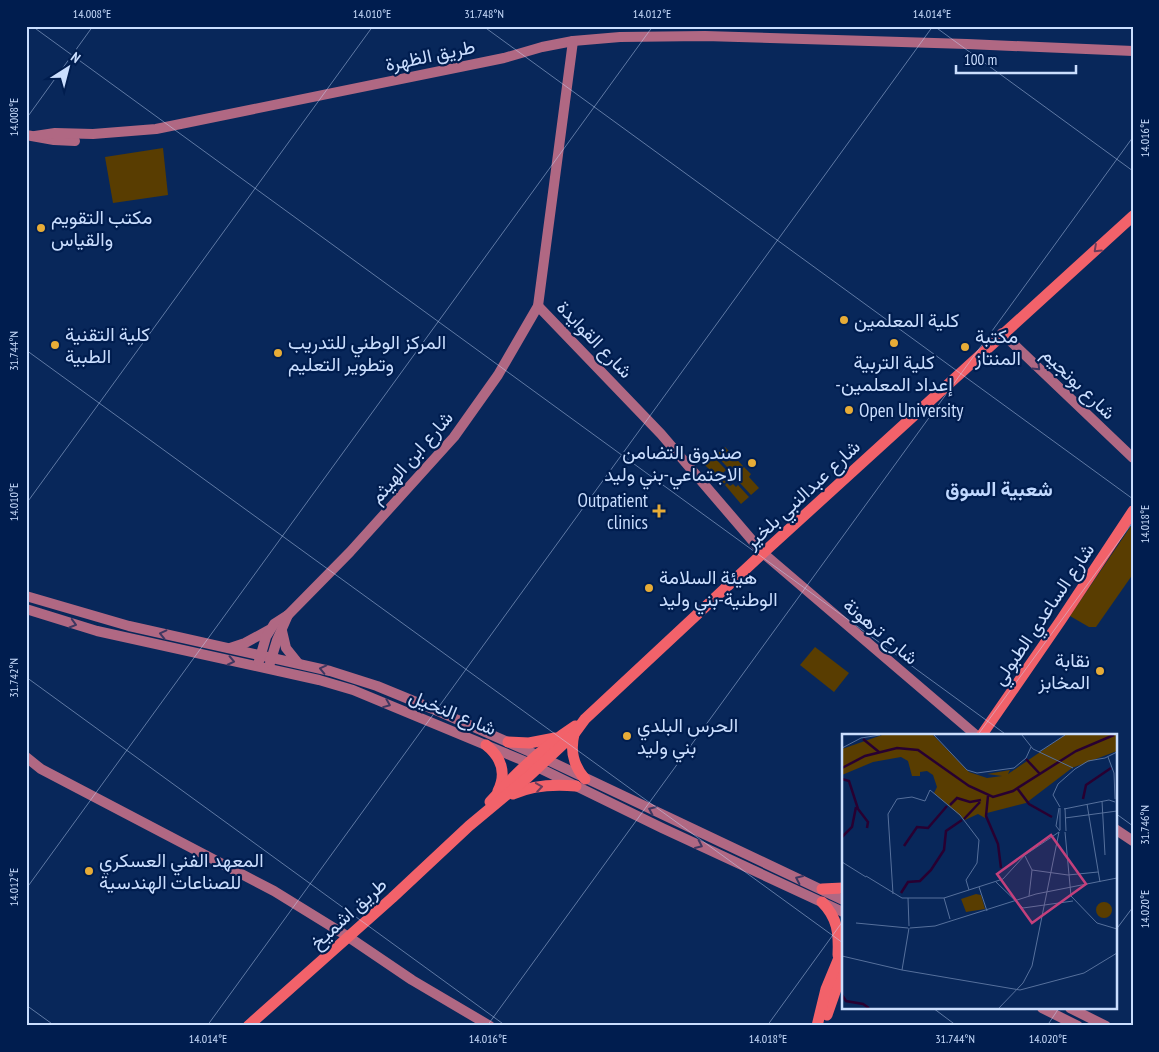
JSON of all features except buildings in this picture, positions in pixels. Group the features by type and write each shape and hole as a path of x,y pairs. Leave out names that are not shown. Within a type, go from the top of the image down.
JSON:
{"highway":[{"name":"شارع عبدالنبي بلخير","path":"585,720 1002,333 1133,216"},
{"name":"شارع الساعدي الطبولي","path":"982,734 1133,511"},
{"path":"538,761 574,734 585,720"},
{"path":"508,742 539,742 559,736 585,720"},
{"path":"486,745 496,756 502,769 499,798 547,785 581,782 573,758 572,742 574,734"},
{"path":"538,761 559,736"},
{"name":"طريق اشميخ","path":"248,1026 392,898 538,761"},
{"path":"822,889 842,888"},
{"path":"817,1026 826,989 840,952 836,922 822,902"},
{"path":"824,1026 842,972"}],"main road":[{"name":"طريق الظهرة","path":"31,136 55,133 93,134 156,129 504,58 542,47 573,41 620,37 705,36 1133,51"},
{"name":"شارع القوايدة","path":"573,41 538,306 662,434 763,553"},
{"name":"شارع ابن الهيثم","path":"288,615 350,552 454,438 498,375 538,306"},
{"name":"شارع بونجيم","path":"1002,333 1133,458"},
{"name":"شارع ترهونة","path":"763,553 975,734"},
{"name":"شارع النخيل","path":"26,596 129,626 228,648 259,661 269,669 353,690 486,745 538,761"},
{"name":"شارع النخيل","path":"26,609 97,631 259,661 271,658 330,671 378,686 508,742 538,761 842,912"},
{"path":"269,669 271,658 288,615"},
{"path":"228,648 245,643 270,630 278,621 288,615"},
{"path":"282,628 283,642 289,654 299,664"},
{"path":"259,661 270,630"},
{"path":"26,757 41,769 274,892 348,936 412,980 490,1026"},
{"name":"شارع النخيل","path":"581,782 842,899"},
{"path":"1116,830 1133,841"},
{"path":"1046,1010 1078,1026"},
{"path":"1074,1010 1106,1026"}],"shaded area":[{"path":"163,148 168,195 113,203 105,157"},
{"path":"725,447 743,466 739,470 731,466 728,468 716,455"},
{"path":"714,457 726,470 723,473 726,476 723,479 726,482 723,484 705,465"},
{"path":"744,467 751,474 749,477 759,488 751,495 739,482 742,480 739,477 742,474 740,471"},
{"path":"727,483 730,486 733,484 736,487 738,485 749,497 741,504 725,485"},
{"path":"1133,523 1133,574 1096,627 1089,627 1070,616"},
{"path":"815,647 849,673 834,692 800,665"}],"place":[{"name":"مكتب التقويم والقياس","path":"41,228"},
{"name":"كلية المعلمين","path":"844,320"},
{"name":"كلية التربية -إعداد المعلمين","path":"894,343"},
{"name":"كلية التقنية الطبية","path":"55,345"},
{"name":"مكتبة المنتاز","path":"965,347"},
{"name":"المركز الوطني للتدريب وتطوير التعليم","path":"278,353"},
{"name":"Open University","path":"849,410"},
{"name":"صندوق التضامن الاجتماعي-بني وليد","path":"752,463"},
{"name":"Outpatient clinics","path":"659,511"},
{"name":"هيئة السلامة الوطنية-بني وليد","path":"649,588"},
{"name":"نقابة المخابز","path":"1100,671"},
{"name":"الحرس البلدي بني وليد","path":"627,736"},
{"name":"المعهد الفني العسكري للصناعات الهندسية","path":"89,871"}],"district":[{"name":"شعبية السوق","path":"999,489"}]}
